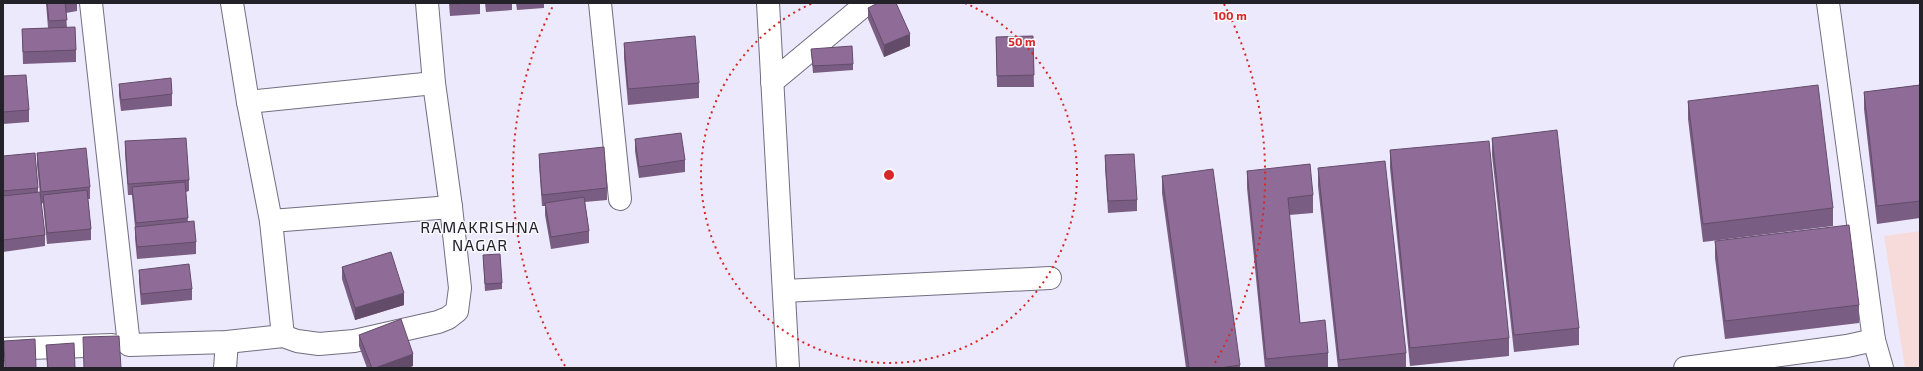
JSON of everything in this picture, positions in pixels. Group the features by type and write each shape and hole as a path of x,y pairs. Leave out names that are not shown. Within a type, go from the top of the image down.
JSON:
{"street":[{"path":"91,3 129,345"},
{"path":"232,3 248,102 271,221 283,336"},
{"path":"3,349 227,342 283,336 297,341 319,344 354,341 448,318 457,311 460,288 451,207 434,82 427,3"},
{"path":"600,3 620,199"},
{"path":"768,3 788,368"},
{"path":"772,82 868,3"},
{"path":"1828,3 1874,340 1882,368"},
{"path":"248,102 434,82"},
{"path":"271,221 451,207"},
{"path":"784,291 1050,278"},
{"path":"1685,368 1847,346 1874,340"},
{"path":"225,368 227,342"}],"shaded area":[{"path":"1920,231 1920,368 1905,368 1884,236"}],"building":[{"path":"47,3 65,3 67,20 49,21"},
{"path":"449,3 471,3 450,4"},
{"path":"878,3 896,3 910,34 884,45 868,8"},
{"path":"75,27 76,50 23,52 22,29"},
{"path":"695,36 699,83 628,89 624,43"},
{"path":"1033,36 1034,75 997,76 996,37"},
{"path":"852,46 853,64 813,66 811,49"},
{"path":"26,75 29,110 3,112 3,76"},
{"path":"171,78 172,94 121,100 119,84"},
{"path":"1818,85 1833,208 1703,224 1688,101"},
{"path":"1920,85 1920,201 1877,206 1864,92"},
{"path":"1557,130 1579,328 1514,335 1492,138"},
{"path":"681,133 685,160 639,167 635,139"},
{"path":"186,138 189,180 128,184 125,141"},
{"path":"1489,141 1509,338 1410,348 1390,150"},
{"path":"604,147 607,188 542,195 539,154"},
{"path":"86,148 90,187 41,192 37,153"},
{"path":"35,153 38,188 3,191 3,156"},
{"path":"1134,154 1137,200 1108,201 1105,155"},
{"path":"1385,161 1406,353 1339,360 1318,168"},
{"path":"1310,164 1313,195 1288,198 1300,323 1325,320 1328,353 1266,359 1247,171"},
{"path":"1213,169 1240,365 1220,368 1189,368 1162,176"},
{"path":"185,182 188,218 136,223 132,187"},
{"path":"87,190 91,229 47,233 43,195"},
{"path":"40,192 45,235 3,240 3,196"},
{"path":"584,197 589,231 551,237 545,203"},
{"path":"194,221 196,242 137,247 135,227"},
{"path":"1849,225 1859,305 1725,321 1715,241"},
{"path":"391,252 404,293 355,308 342,267"},
{"path":"500,254 502,283 485,284 483,255"},
{"path":"189,264 192,289 141,294 139,270"},
{"path":"401,319 413,354 372,368 359,335"},
{"path":"119,336 121,368 84,368 83,337"},
{"path":"35,339 36,368 5,368 4,341"},
{"path":"74,343 75,368 48,368 46,345"}],"district":[{"name":"RAMAKRISHNA NAGAR","path":"480,236"}]}
